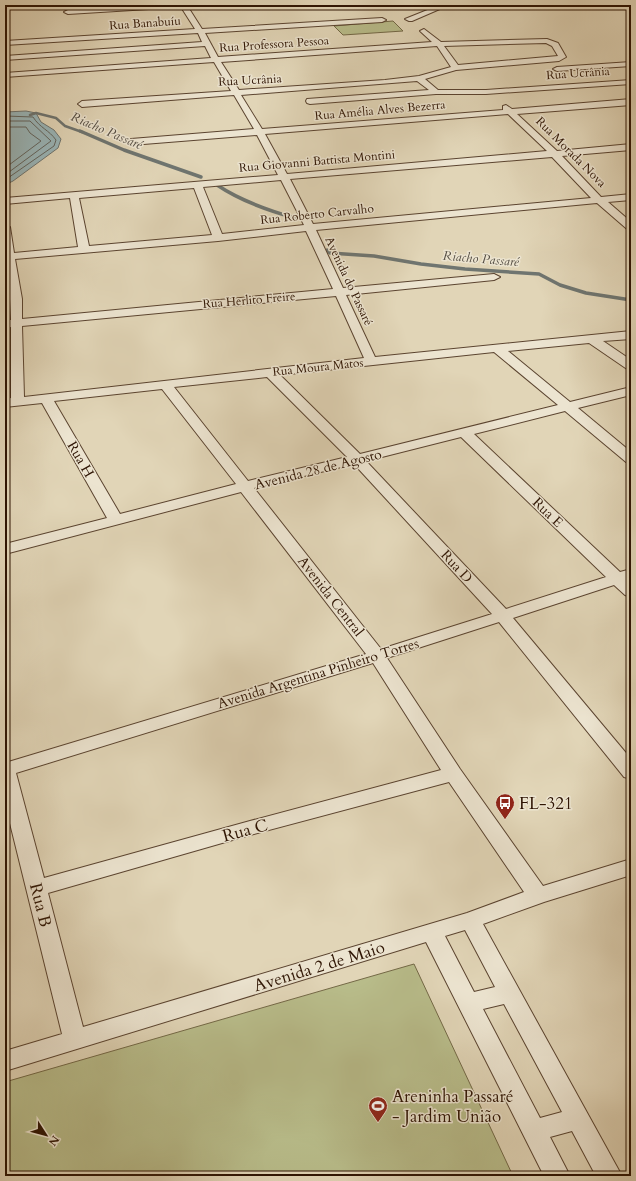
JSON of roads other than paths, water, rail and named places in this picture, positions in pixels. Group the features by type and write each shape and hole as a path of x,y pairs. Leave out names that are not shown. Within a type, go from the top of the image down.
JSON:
{"street":[{"name":"Avenida do Passaré","path":"183,5 260,132 284,177 310,227 371,361"},
{"path":"68,12 187,5"},
{"path":"408,19 446,5"},
{"name":"Rua Banabuíu","path":"5,43 382,20"},
{"path":"424,31 439,44 456,68"},
{"name":"Rua Professora Pessoa","path":"5,75 439,44 552,42 556,45 562,57 559,59 545,60"},
{"path":"5,58 207,44"},
{"path":"419,78 456,68 545,60 597,105"},
{"path":"556,69 631,64"},
{"path":"419,78 436,92"},
{"name":"Rua Ucrânia","path":"82,104 359,85 419,78"},
{"name":"Rua Ucrânia","path":"489,94 631,82"},
{"path":"310,101 436,92 489,94"},
{"name":"Rua Morada Nova","path":"489,94 512,112 599,200 631,227"},
{"name":"Rua Amélia Alves Bezerra","path":"131,142 631,102"},
{"name":"Rua Giovanni Battista Montini","path":"5,201 631,147"},
{"path":"197,184 218,238"},
{"path":"74,195 84,251"},
{"name":"Rua Roberto Carvalho","path":"7,257 84,251 218,238 310,227 631,197"},
{"path":"5,227 7,257 16,299 10,323 18,402"},
{"name":"Rua Herlito Freire","path":"10,323 494,277"},
{"name":"Rua Moura Matos","path":"5,403 371,361 631,335"},
{"path":"592,339 631,366"},
{"path":"496,348 631,460"},
{"name":"Rua D","path":"270,373 358,460 502,615 631,772"},
{"name":"Avenida Central","path":"165,384 377,656 453,774 538,896"},
{"name":"Avenida 28 de Agosto","path":"5,549 246,486 358,460 631,391"},
{"name":"Rua H","path":"46,398 116,520"},
{"name":"Rua E","path":"464,432 624,576 631,592"},
{"name":"Avenida Argentina Pinheiro Torres","path":"6,769 377,656 624,576"},
{"name":"Rua B","path":"6,769 75,1040"},
{"name":"Rua C","path":"37,888 250,828 453,774"},
{"name":"Avenida 2 de Maio","path":"5,1061 432,932 538,896 631,867"},
{"path":"470,920 609,1176"},
{"path":"432,932 556,1176"},
{"path":"468,1003 510,993"},
{"path":"534,1131 578,1118"}],"water":[{"path":"26,111 36,113 41,122 54,130 61,139 58,148 13,181 5,185 5,112"}],"waterway":[{"name":"Riacho Passaré","path":"30,115 36,113 56,118 65,126 82,132"},
{"name":"Riacho Passaré","path":"80,131 124,150 201,177"},
{"name":"Riacho Passaré","path":"217,185 235,196 274,212 295,218"},
{"name":"Riacho Passaré","path":"327,250 330,253 374,256 421,264 465,269 539,274 560,285 586,293 631,300"}],"place":[{"name":"FL-321","path":"505,820"},
{"name":"Areninha Passaré - Jardim União","path":"378,1123"}]}
